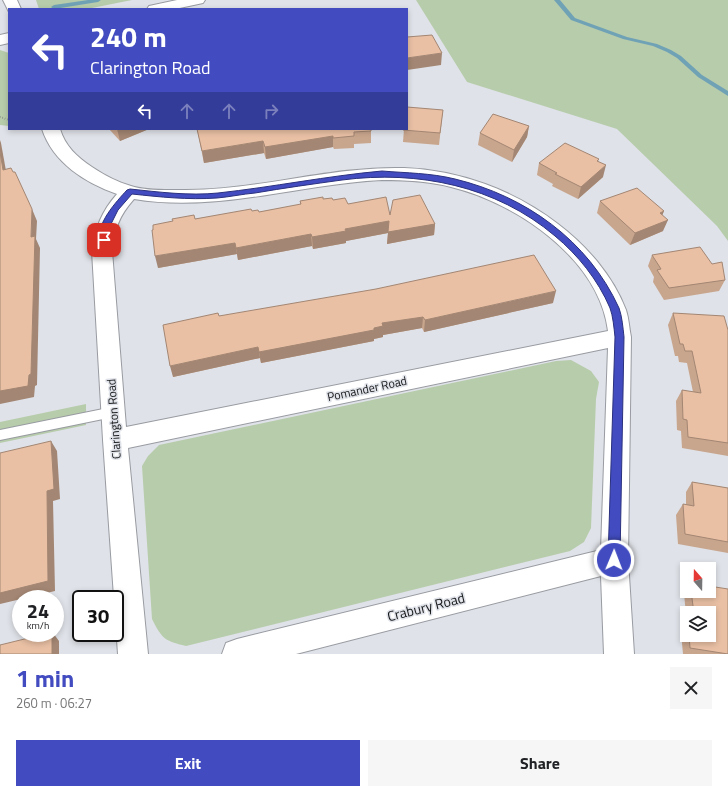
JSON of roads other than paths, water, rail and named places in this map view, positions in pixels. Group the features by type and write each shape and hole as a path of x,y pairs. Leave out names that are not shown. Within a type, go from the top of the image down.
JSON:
{"street":[{"path":"159,8 198,0"},
{"path":"52,130 60,147 70,160 89,173 130,192 188,196 218,196 336,178 382,174 422,176 453,181 483,190 514,203 542,220 564,239 585,260 603,286 615,309 620,337 614,560 619,654"},
{"name":"Clarington Road","path":"130,192 114,209 105,228 102,251 115,440 133,654"},
{"name":"Pomander Road","path":"115,440 620,337"},
{"name":"Crabury Road","path":"237,654 614,560"}],"lane":[{"path":"0,435 113,412"}],"waterway":[{"path":"54,7 98,0"},
{"path":"557,0 573,19 625,38 655,45 669,51 679,57 700,76 728,94"}]}
